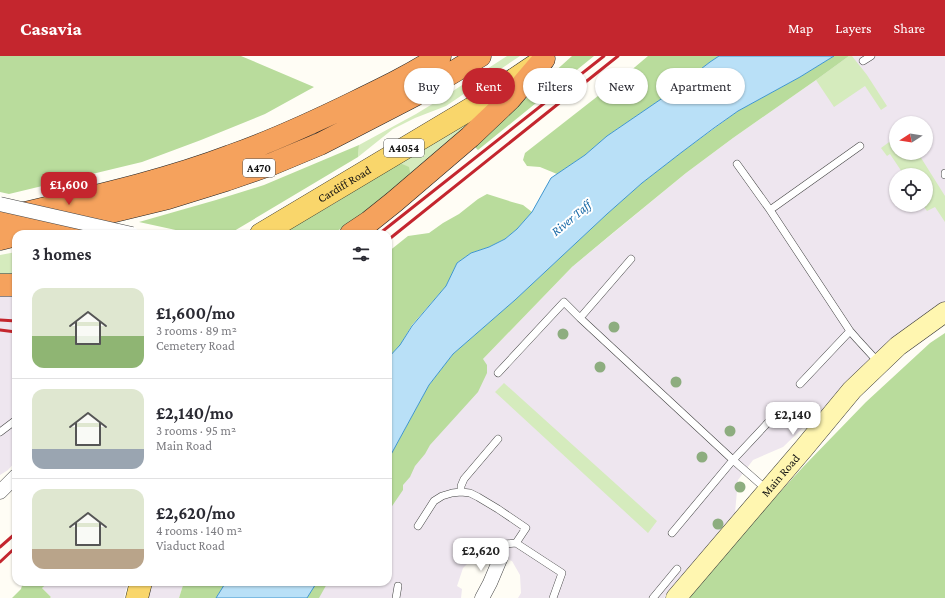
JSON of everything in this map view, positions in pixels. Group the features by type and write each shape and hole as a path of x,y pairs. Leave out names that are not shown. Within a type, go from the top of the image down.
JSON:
{"highway":[{"path":"374,93 412,56"},
{"name":"A470","path":"0,219 136,185 229,157 302,127 374,93 440,56"},
{"name":"A470","path":"36,230 168,198 272,164 320,144 360,124 415,95 480,56"},
{"path":"357,230 394,202 470,137 510,99 546,58"},
{"path":"0,239 12,236"},
{"path":"0,285 12,286"}],"main road":[{"name":"Cardiff Road","path":"268,230 472,108 546,58"},
{"path":"137,598 140,586"}],"street":[{"path":"0,204 115,230"},
{"name":"Main Road","path":"676,598 852,390 898,346 945,312"},
{"path":"0,492 12,480"},
{"path":"482,598 501,557"}],"lane":[{"path":"863,61 871,56"},
{"path":"770,210 860,146"},
{"path":"738,164 850,331 879,364"},
{"path":"580,318 631,259"},
{"path":"498,373 564,302 733,460 768,490"},
{"path":"800,384 850,331"},
{"path":"672,533 733,460 776,414"},
{"path":"0,432 12,423"},
{"path":"460,492 464,479 498,439"},
{"path":"418,526 434,501 442,496 452,493 470,493 498,509 526,528 516,543"},
{"path":"501,557 505,544 516,543 562,573 553,598"},
{"path":"653,598 677,569"},
{"path":"396,598 398,586"}],"shaded area":[{"path":"849,56 945,56 945,302 896,336 855,378 783,447 753,460 738,480 735,513 664,598 518,598 521,593 520,575 512,561 490,554 477,557 463,568 457,586 462,589 461,598 308,598 315,586 392,586 392,463 483,359 572,267 686,173"},
{"path":"0,295 12,295 12,466 0,475"},
{"path":"44,586 127,586 124,598 50,598 51,597 42,588"},
{"path":"151,586 183,586 179,598 148,598"}],"green space":[{"path":"0,56 241,56 314,87 265,114 142,162 9,194 0,192"},
{"path":"507,56 520,56 502,68 488,68"},
{"path":"572,56 594,56 579,68 559,68"},
{"path":"648,56 719,56 702,68 656,68 656,103 607,136 585,155 557,174 540,167 527,166 523,160 525,153 595,98 595,104 648,104 648,68 634,68"},
{"path":"834,56 849,56 686,173 572,267 483,359 487,365 487,373 478,392 430,445 415,466 410,477 403,485 403,490 392,506 392,453 429,385 453,354 515,300 642,183 738,111 800,77"},
{"path":"849,56 852,56 867,75 887,106 881,110 865,86 834,107 816,80"},
{"path":"462,85 462,95 454,101 454,90"},
{"path":"523,101 523,104 535,104 478,150 475,147"},
{"path":"432,104 449,104 393,129 358,157 359,145"},
{"path":"483,113 411,177 395,165"},
{"path":"889,142 889,155 887,156 881,148"},
{"path":"359,145 358,157 236,230 176,230 139,222 216,200 264,185"},
{"path":"894,160 922,160 927,168 899,168"},
{"path":"402,164 409,167 411,177 355,220 339,230 288,230 335,203 395,165"},
{"path":"933,177 945,196 945,222 935,207 933,208"},
{"path":"487,194 523,205 532,212 517,229 505,239 489,247 471,253 457,263 446,286 412,325 400,345 392,354 392,249 408,236 429,233 459,214"},
{"path":"12,253 12,275 0,274 0,255"},
{"path":"945,333 945,598 683,598 803,467 866,402 930,343"},
{"path":"504,383 657,521 648,533 495,392"},
{"path":"22,586 44,586 42,588 51,597 12,598 21,589"},
{"path":"183,586 224,586 216,598 179,598"},
{"path":"314,586 326,586 319,598 307,598"}],"water":[{"name":"River Taff","path":"719,56 834,56 800,77 738,111 642,183 607,214 515,300 453,354 429,385 392,453 392,354 400,345 412,326 446,286 457,263 471,253 489,247 505,239 517,229 532,212 551,178 585,155 607,136 656,103 656,104 745,104 745,68 702,68"},
{"path":"224,586 314,586 307,598 216,598"}],"railway":[{"path":"384,230 604,56"},
{"path":"392,237 618,56"},
{"path":"0,320 12,321"},
{"path":"0,330 12,332"},
{"path":"0,547 12,536"},
{"path":"0,562 12,551"}]}
